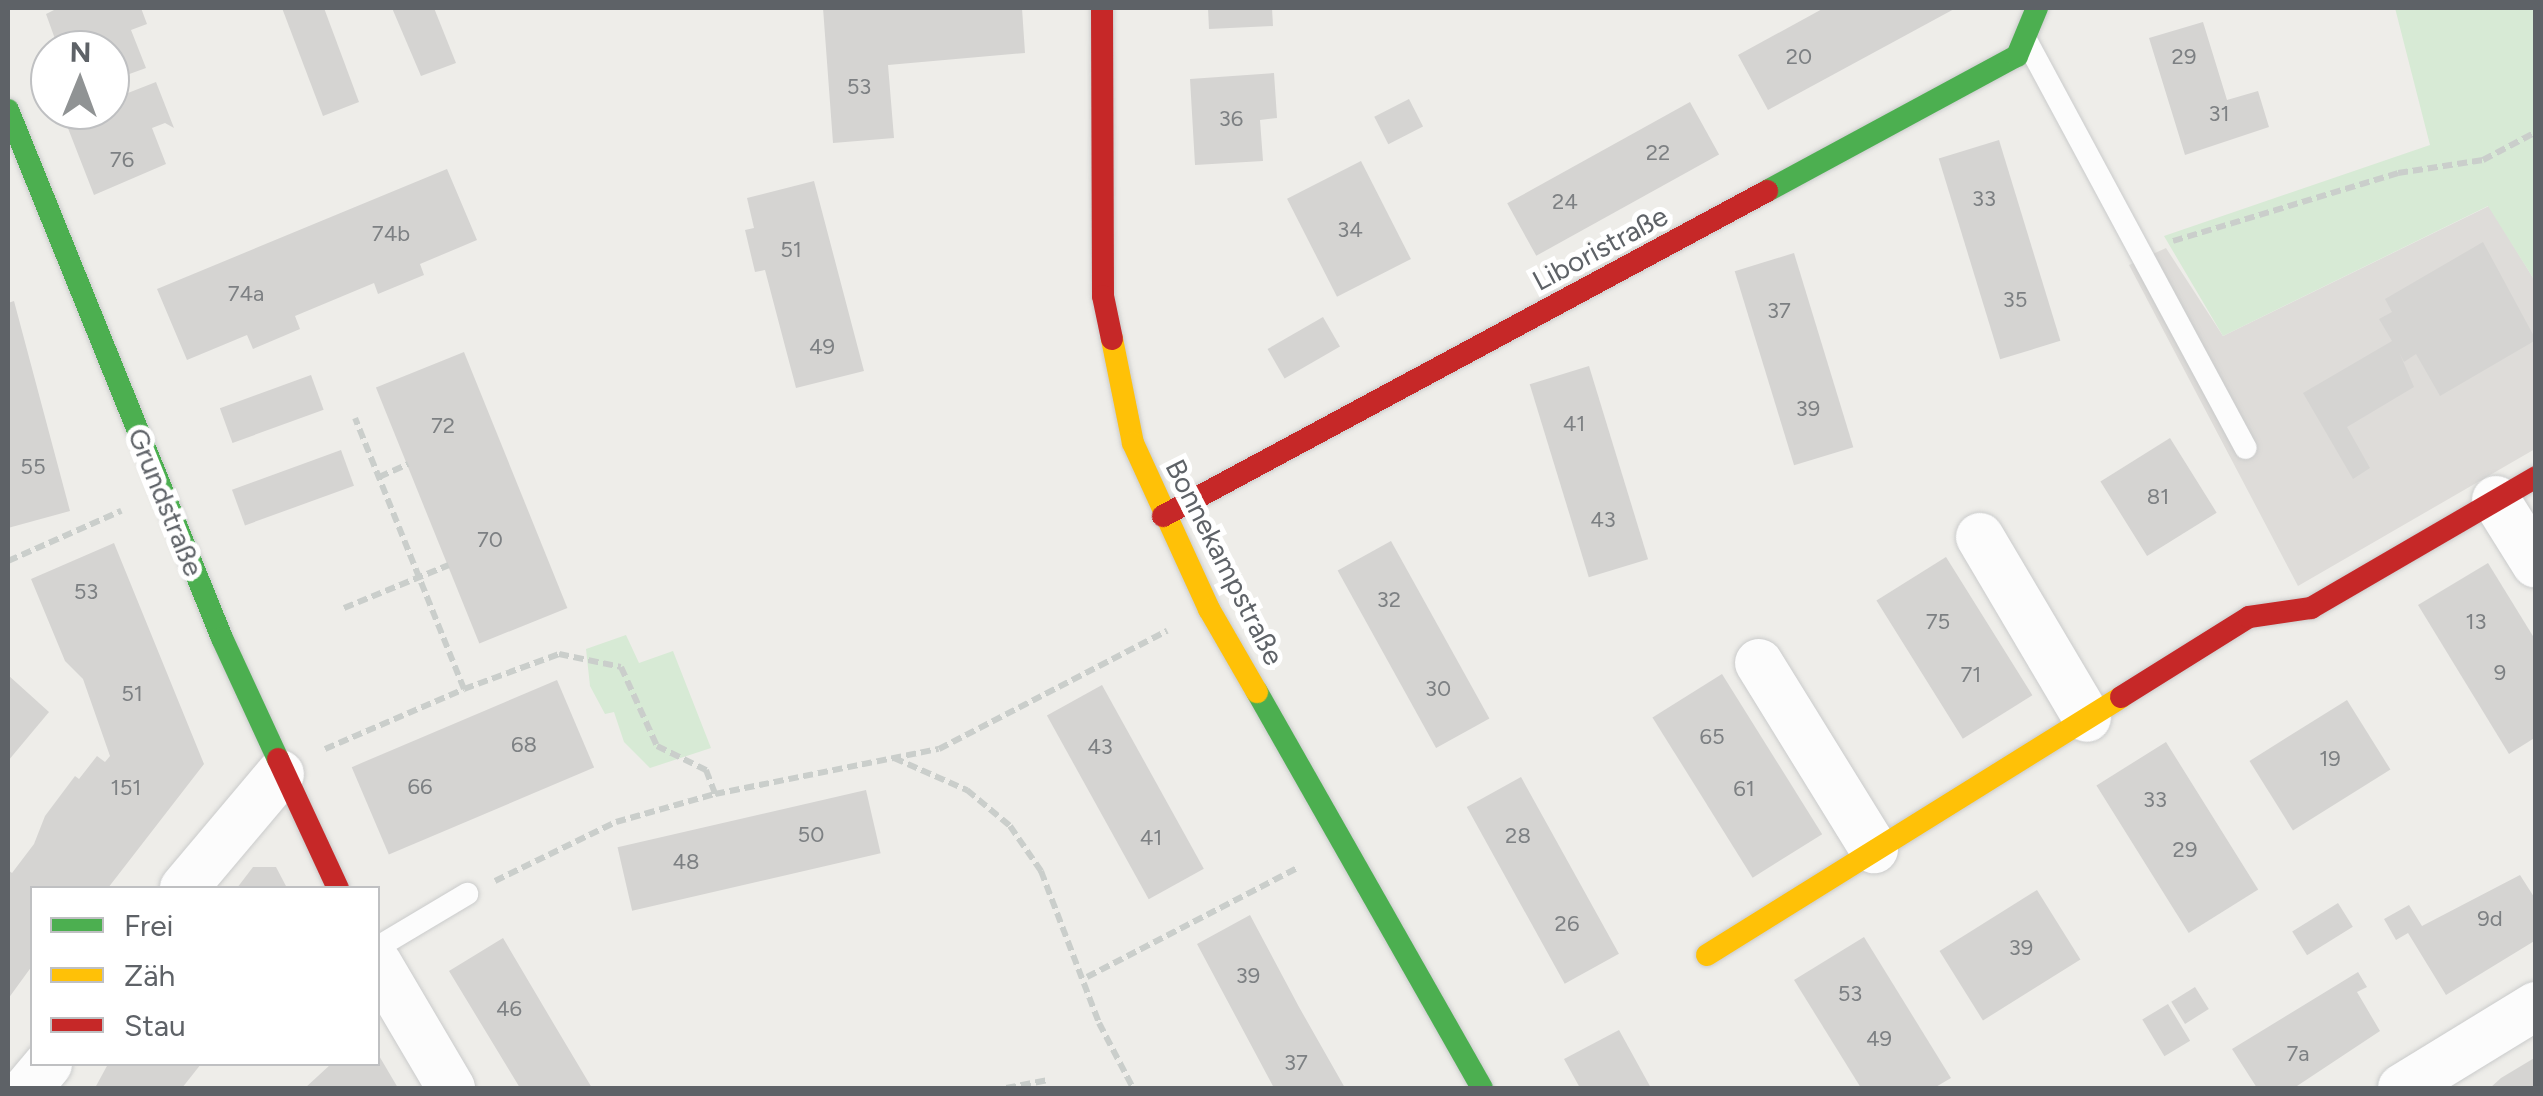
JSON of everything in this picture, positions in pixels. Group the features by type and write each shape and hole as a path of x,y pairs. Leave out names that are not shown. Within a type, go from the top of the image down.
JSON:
{"street":[{"name":"Bonnekampstraße","path":"1102,8 1102,296 1133,443 1163,516 1209,609 1482,1088"},
{"path":"2027,42 2037,8"},
{"name":"Liboristraße","path":"1163,516 2001,65 2027,42"},
{"name":"Grundstraße","path":"8,110 279,772 337,886"},
{"path":"1707,955 2249,617 2311,608 2516,488 2536,564"},
{"path":"1980,537 2088,718"},
{"path":"1759,663 1874,849"},
{"path":"186,886 279,772"},
{"path":"380,967 452,1088"},
{"path":"2402,1088 2536,1006"},
{"path":"28,1088 46,1066"}],"lane":[{"path":"2027,42 2144,250 2246,448"},
{"path":"380,945 467,894"}],"path":[{"path":"2144,250 2398,173 2482,160 2536,132"},
{"path":"355,418 464,689"},
{"path":"379,477 408,464"},
{"path":"8,561 161,491"},
{"path":"344,608 449,565"},
{"path":"467,894 616,822 714,794 939,750 1209,609"},
{"path":"279,772 464,689 559,654 621,666 657,746 706,770 714,794"},
{"path":"893,758 968,790 1010,826 1041,871 1087,977 1099,1023 1133,1088"},
{"path":"1087,977 1344,844"},
{"path":"1006,1088 1048,1080"}],"shaded area":[{"path":"2489,206 2535,281 2535,449 2298,586 2129,265 2166,248 2223,336"}],"green space":[{"path":"2395,8 2535,8 2535,281 2488,206 2223,336 2164,236 2430,145"},
{"path":"626,635 639,663 673,651 711,748 650,768 624,742 614,712 605,714 590,686 586,649"}],"building":[{"path":"58,8 141,8 147,24 131,30 146,68 130,74 130,30 52,30 46,14"},
{"path":"282,8 324,8 359,102 323,116"},
{"path":"392,8 434,8 456,63 421,76"},
{"path":"823,8 1022,8 1025,53 888,65 894,138 833,143"},
{"path":"1208,8 1272,8 1273,26 1209,29"},
{"path":"1824,8 1956,8 1768,110 1738,55"},
{"path":"2203,22 2227,100 2258,91 2269,127 2185,155 2149,38"},
{"path":"1274,73 1277,118 1260,120 1263,161 1195,165 1190,79"},
{"path":"156,82 174,128 165,123 152,128 166,164 94,195 69,130 130,130 130,92"},
{"path":"1409,99 1423,127 1388,144 1374,117"},
{"path":"1690,102 1719,154 1536,256 1507,203"},
{"path":"1999,140 2060,341 2000,359 1939,158"},
{"path":"1361,161 1411,259 1337,297 1287,199"},
{"path":"447,169 477,240 420,264 424,275 378,294 374,283 295,316 300,329 253,349 247,335 187,360 157,289"},
{"path":"814,181 864,371 796,388 765,270 755,272 745,230 754,228 747,198"},
{"path":"2483,242 2536,340 2440,396 2416,354 2404,362 2399,352 2414,387 2347,427 2370,468 2353,479 2303,393 2392,341 2379,319 2392,312 2385,299"},
{"path":"1794,253 1853,447 1794,465 1735,271"},
{"path":"14,301 70,511 8,528 8,303"},
{"path":"1323,317 1340,346 1285,378 1268,349"},
{"path":"464,352 567,608 479,643 376,388"},
{"path":"1589,366 1648,559 1589,577 1530,384"},
{"path":"311,375 324,410 233,443 220,408"},
{"path":"2170,438 2217,513 2147,556 2100,481"},
{"path":"341,450 354,486 245,525 232,490"},
{"path":"1391,541 1489,719 1436,748 1338,571"},
{"path":"114,543 204,764 110,886 30,886 30,969 8,999 8,870 12,873 34,844 45,816 75,776 79,779 97,756 105,762 110,756 83,679 65,661 31,579"},
{"path":"1946,557 2032,695 1963,739 1876,600"},
{"path":"2488,563 2536,641 2536,737 2509,754 2418,605"},
{"path":"1722,674 1822,834 1753,878 1652,717"},
{"path":"8,675 49,712 8,761"},
{"path":"557,680 594,767 389,855 352,767"},
{"path":"1102,685 1204,869 1149,899 1047,716"},
{"path":"2347,700 2390,770 2293,830 2249,761"},
{"path":"2166,742 2258,890 2189,933 2096,785"},
{"path":"1521,777 1619,954 1565,984 1467,807"},
{"path":"866,790 881,853 632,911 618,847"},
{"path":"253,867 276,867 286,886 239,886"},
{"path":"2520,875 2536,900 2536,940 2446,995 2408,933 2396,940 2384,919 2409,905 2422,926"},
{"path":"2037,890 2080,960 1983,1020 1939,951"},
{"path":"2338,903 2353,927 2307,955 2292,932"},
{"path":"1250,915 1345,1088 1274,1088 1197,944"},
{"path":"1864,937 1951,1078 1934,1088 1861,1088 1794,980"},
{"path":"503,938 592,1088 520,1088 449,971"},
{"path":"2358,972 2367,987 2357,992 2380,1031 2294,1088 2257,1088 2232,1049"},
{"path":"2195,987 2209,1009 2185,1024 2171,1002"},
{"path":"2168,1004 2190,1041 2164,1056 2142,1019"},
{"path":"1619,1030 1651,1088 1580,1088 1564,1059"},
{"path":"380,1057 398,1088 305,1088 329,1066 380,1066"},
{"path":"2536,1057 2536,1088 2490,1088 2501,1078"},
{"path":"107,1066 199,1066 182,1088 95,1088"}],"traffic: fast":[{"path":"1767,191 2017,56 2037,8"},
{"path":"8,110 222,638 278,759"},
{"path":"1257,692 1482,1088"}],"traffic: slow":[{"path":"1112,339 1133,443 1209,609 1257,692"},
{"path":"1707,955 2121,697"}],"traffic: jam":[{"path":"1102,8 1103,296 1112,339"},
{"path":"1163,516 1767,191"},
{"path":"2121,697 2249,617 2311,608 2536,477"},
{"path":"278,759 337,886"}]}
